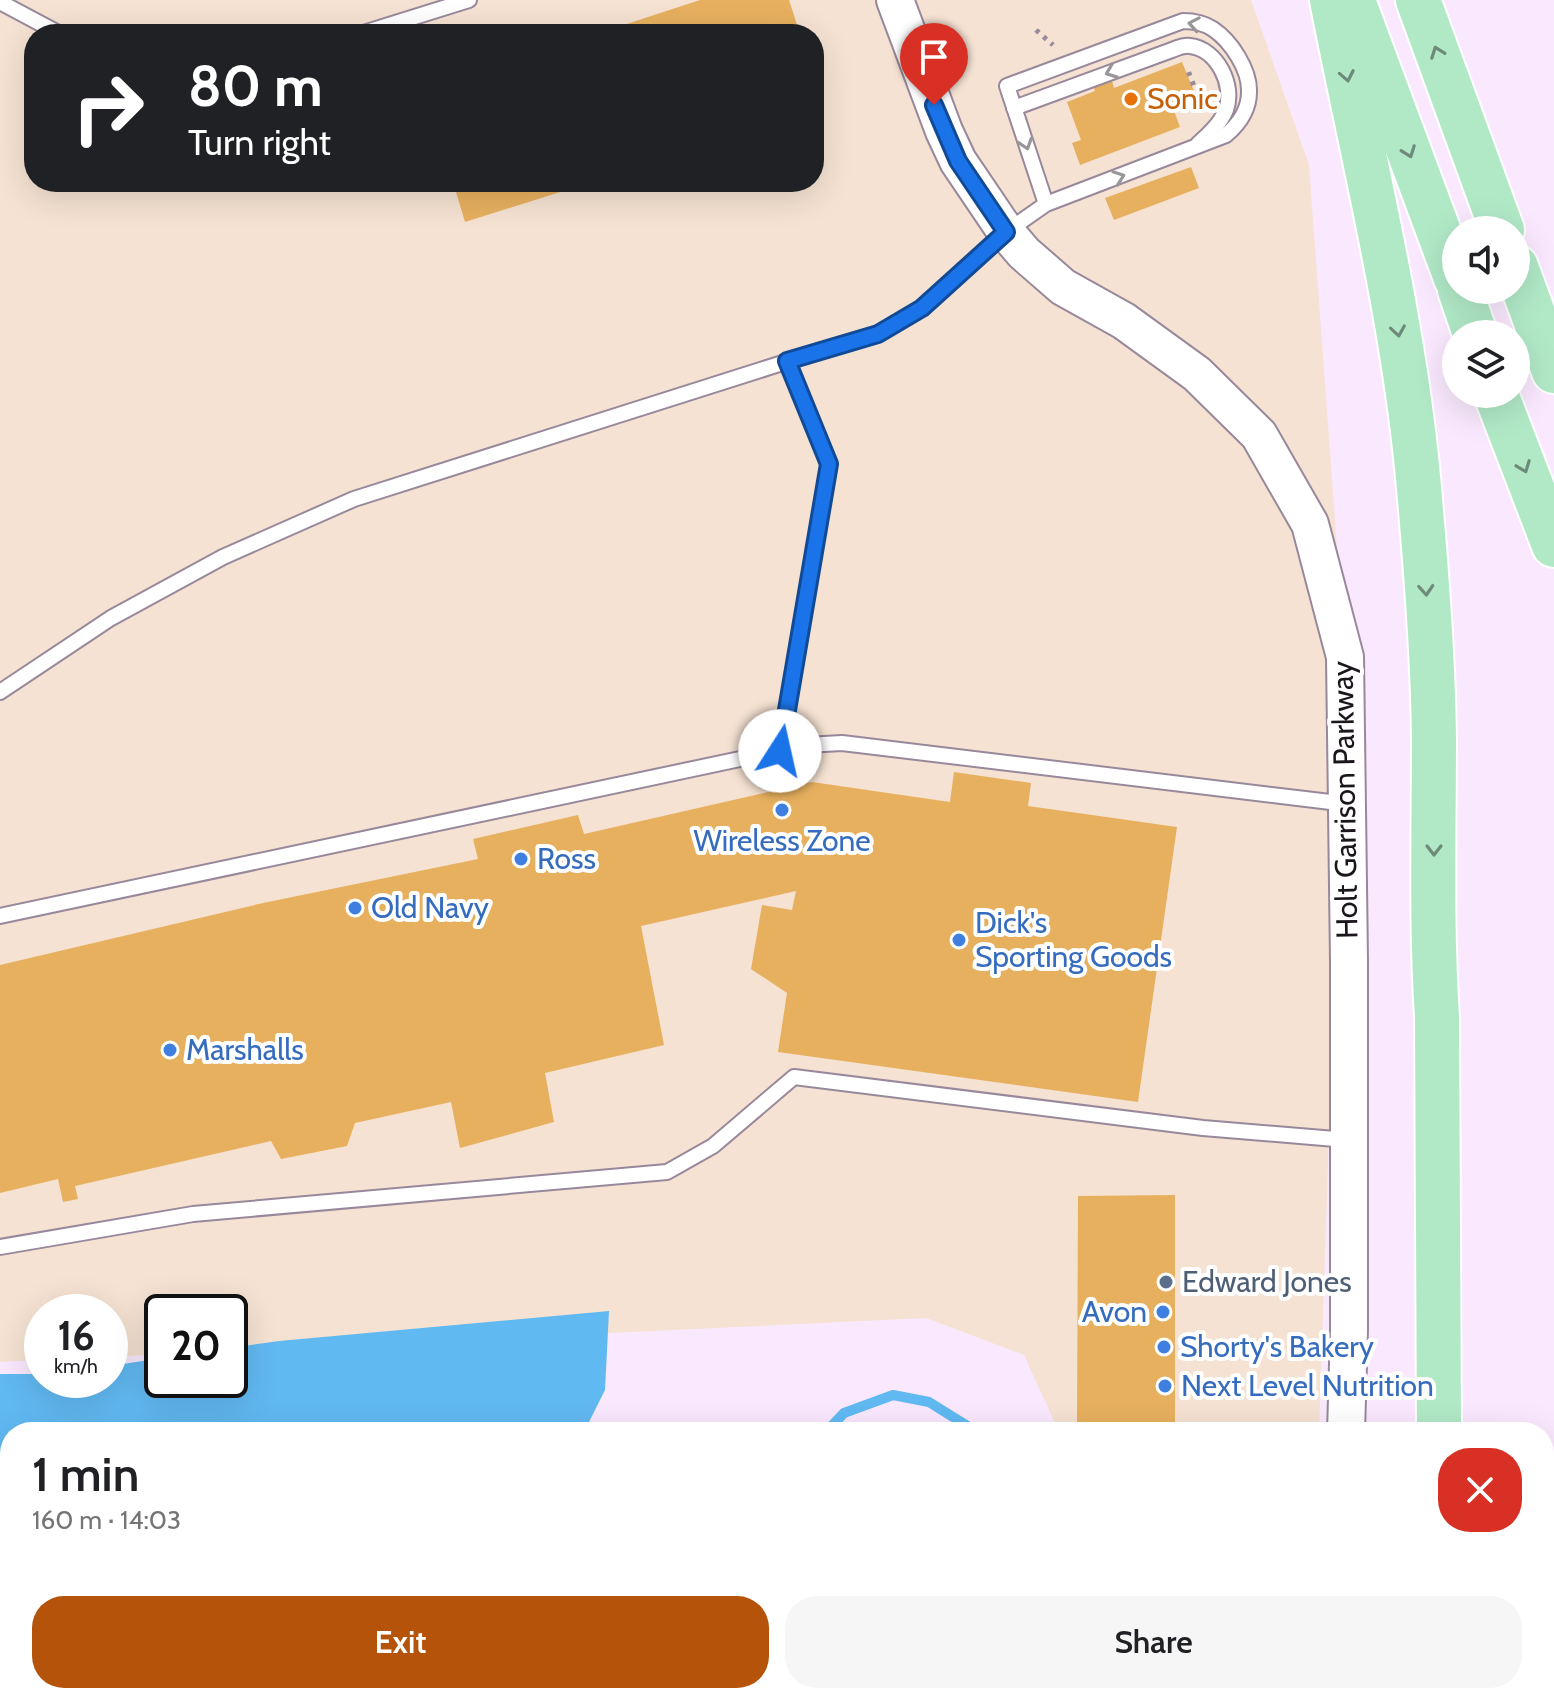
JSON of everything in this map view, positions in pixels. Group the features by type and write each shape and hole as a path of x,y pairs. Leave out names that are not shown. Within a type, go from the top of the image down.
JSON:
{"main road":[{"path":"1332,0 1395,311 1418,477 1434,735 1433,959 1437,1017 1439,1422"},
{"path":"1353,0 1442,240"},
{"path":"1418,0 1497,216"},
{"path":"1530,304 1554,371"},
{"path":"1501,408 1554,545"}],"street":[{"name":"Holt Garrison Parkway","path":"895,0 944,131 965,172 1006,232 1024,253 1063,287 1124,321 1197,374 1259,435 1310,524 1345,657 1349,1140 1346,1422"}],"lane":[{"path":"392,24 469,0"},
{"path":"0,2 41,24"},
{"path":"0,692 136,604 223,557 354,499 878,334 922,308 1006,232 1046,204 1192,150 1231,131 1242,117 1249,90 1246,74 1227,42 1211,28 1194,22 1177,22 1007,86 1046,204"},
{"path":"1014,108 1172,50 1191,46 1215,60 1228,92 1221,119 1192,150"},
{"path":"780,751 829,464 787,361"},
{"path":"0,916 806,745 842,743 1347,804"},
{"path":"0,1247 193,1214 667,1172 713,1146 794,1077 1203,1128 1349,1140"}],"shaded area":[{"path":"0,0 1251,0 1309,165 1345,657 1319,1422 1054,1422 1024,1355 926,1318 248,1350 248,1294 144,1294 144,1355 128,1356 128,1294 24,1294 24,1361 0,1362"}],"water":[{"path":"609,1311 605,1390 589,1422 0,1422 0,1374 24,1374 24,1398 128,1398 128,1363 144,1361 144,1398 248,1398 248,1345"}],"building":[{"path":"700,0 789,0 797,24 627,24"},
{"name":"Sonic","path":"1182,62 1196,96 1172,105 1180,127 1080,165 1072,143 1081,140 1067,102 1095,91 1091,81 1110,74 1114,88"},
{"path":"1191,167 1199,188 1114,220 1105,198"},
{"path":"456,192 560,192 465,222"},
{"path":"954,772 1031,783 1028,806 1177,827 1138,1102 778,1052 787,993 751,969 762,905 792,910 796,891 641,926 664,1045 545,1073 554,1122 460,1148 451,1102 355,1123 347,1146 281,1159 271,1141 75,1186 78,1199 63,1202 58,1179 0,1193 0,965 263,903 478,859 473,839 578,815 584,834 812,782 950,802"},
{"path":"1175,1195 1175,1422 1077,1422 1078,1196"}],"waterway":[{"path":"835,1422 844,1413 893,1395 929,1402 961,1422"}],"place":[{"name":"Sonic","path":"1131,99"},
{"name":"Wireless Zone","path":"782,810"},
{"name":"Ross","path":"521,859"},
{"name":"Old Navy","path":"355,908"},
{"name":"Dick's Sporting Goods","path":"959,940"},
{"name":"Marshalls","path":"170,1050"},
{"name":"Edward Jones","path":"1166,1282"},
{"name":"Avon","path":"1163,1312"},
{"name":"Shorty's Bakery","path":"1164,1347"},
{"name":"Next Level Nutrition","path":"1165,1386"}],"route":[{"path":"780,751 829,464 787,361 878,334 922,308 1006,232 958,161 934,105"}]}
